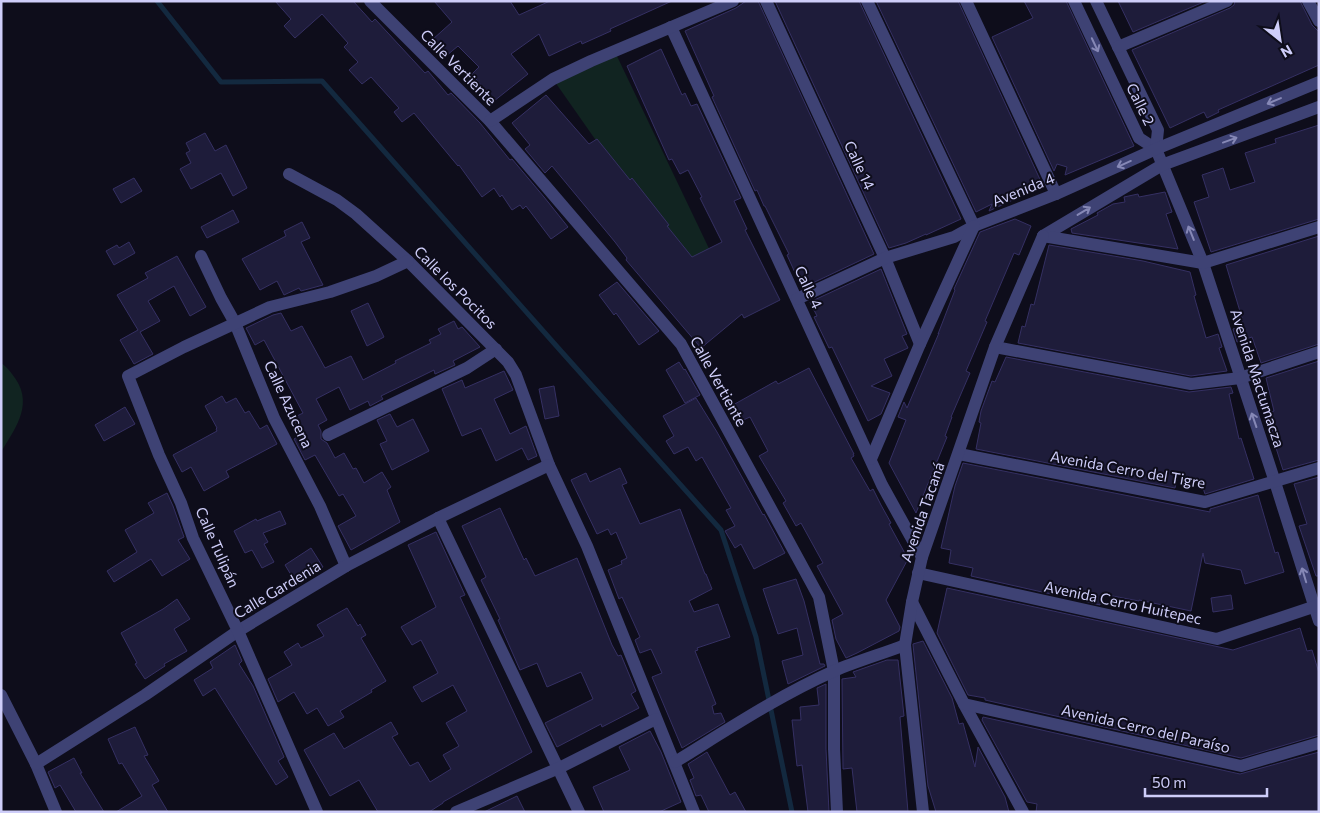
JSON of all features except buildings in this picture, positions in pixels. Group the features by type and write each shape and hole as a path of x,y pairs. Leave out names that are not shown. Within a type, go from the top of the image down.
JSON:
{"street":[{"name":"Calle Vertiente","path":"370,1 490,121 682,344 819,597 834,672 834,749 837,812"},
{"path":"490,121 553,80 591,61 733,1"},
{"name":"Calle 14","path":"766,1 885,258 920,344"},
{"path":"867,1 974,226 920,344 871,459"},
{"path":"966,1 1056,194"},
{"name":"Calle 2","path":"1074,1 1139,138 1156,149 1158,130 1096,1"},
{"path":"1118,47 1227,1"},
{"path":"1308,1 1319,21"},
{"name":"Calle 4","path":"671,27 882,485 922,557"},
{"name":"Avenida 4","path":"796,299 885,258 954,237 974,226 1056,194 1156,149 1319,82"},
{"path":"1043,236 1162,165 1319,107"},
{"name":"Avenida Mactumacza","path":"1156,149 1203,263 1276,482 1316,606 1319,621"},
{"name":"Calle los Pocitos","path":"289,174 330,196 356,214 408,261 508,362 516,375 548,465 587,546 694,812"},
{"path":"1043,236 1203,263 1319,227"},
{"name":"Avenida Tacaná","path":"923,812 905,645 918,573 995,347 1043,236"},
{"name":"Calle Azucena","path":"201,256 235,323 274,418 320,506 346,566"},
{"path":"235,323 270,307 330,292 376,276 408,261"},
{"name":"Calle Tulipán","path":"235,323 128,376 159,455 181,503 193,538 238,631 317,812"},
{"path":"995,347 1191,384 1240,378 1319,352"},
{"path":"328,435 466,368 496,349"},
{"name":"Avenida Cerro del Tigre","path":"959,454 1205,502 1319,468"},
{"name":"Calle Gardenia","path":"36,764 238,631 346,566 438,518 548,465"},
{"path":"438,518 579,812"},
{"name":"Avenida Cerro Huitepec","path":"918,573 1217,639 1316,606"},
{"path":"912,602 964,704 1023,812"},
{"path":"675,762 788,694 834,672 905,645"},
{"path":"1,695 36,764 56,812"},
{"name":"Avenida Cerro del Paraíso","path":"964,704 1242,766 1319,743"},
{"path":"456,812 559,768 656,719"}],"green space":[{"path":"615,52 737,307 719,316 555,82"},
{"path":"1,363 9,370 19,384 23,404 18,423 1,452"}],"waterway":[{"path":"157,1 221,82 322,81 721,530 756,637 792,812"}]}
